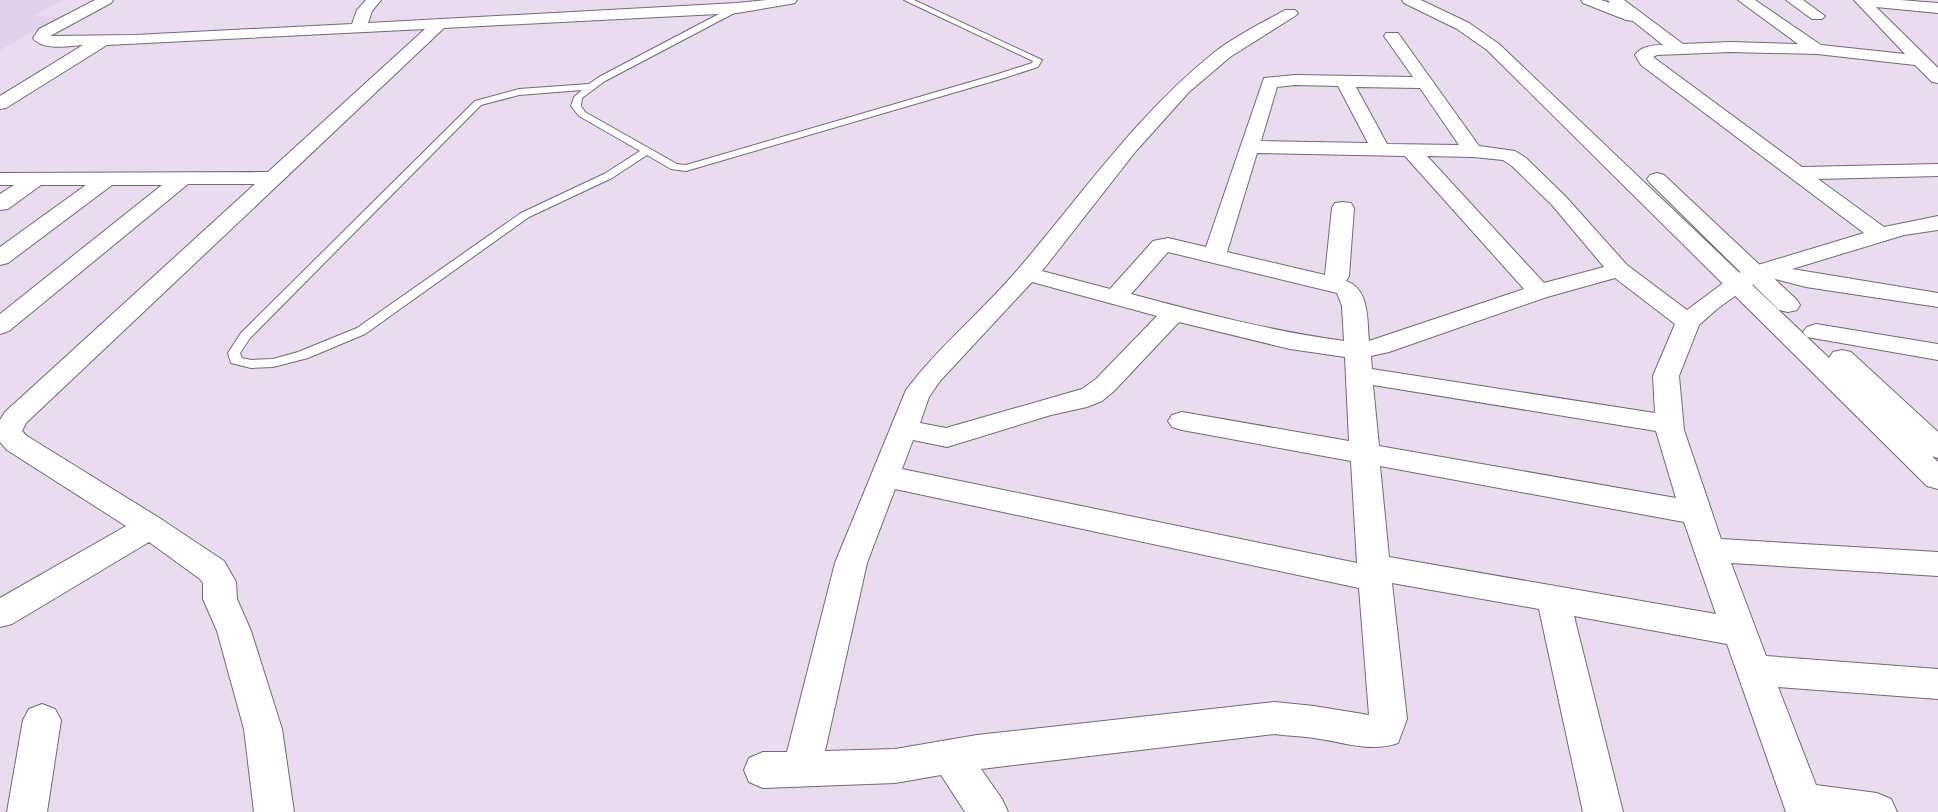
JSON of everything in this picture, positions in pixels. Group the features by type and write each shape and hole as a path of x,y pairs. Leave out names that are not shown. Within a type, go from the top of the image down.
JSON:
{"street":[{"path":"106,0 46,32 41,38 50,40 102,41 441,24 594,8 737,8 790,0"},
{"path":"358,28 365,10 374,0"},
{"path":"1409,0 1463,26 1493,47 1753,275 1938,448"},
{"path":"1436,0 1486,26 1508,42 1609,133 1753,275 1938,479"},
{"path":"1588,0 1643,20"},
{"path":"1615,0 1678,48"},
{"path":"1745,0 1817,49"},
{"path":"1793,0 1817,16"},
{"path":"1862,1 1938,8"},
{"path":"1862,1 1918,60 1938,78"},
{"path":"802,769 851,563 916,396 931,375 1027,274 1129,147 1183,88 1224,53 1290,13"},
{"path":"274,812 263,729 227,615 220,582 212,570 150,527 17,443 7,432 15,418 441,24"},
{"path":"1392,36 1473,151"},
{"path":"0,104 102,41"},
{"path":"1881,235 1647,61 1643,56 1654,50 1739,47 1817,49 1918,60"},
{"path":"1215,255 1270,82 1277,80 1425,83"},
{"path":"1344,81 1381,150"},
{"path":"1249,147 1473,151 1508,155 1519,162 1559,201 1619,270 1688,322"},
{"path":"1411,150 1539,292"},
{"path":"1797,173 1938,170"},
{"path":"0,326 183,178"},
{"path":"0,179 274,178"},
{"path":"0,204 36,179"},
{"path":"0,258 107,179"},
{"path":"1333,284 1336,276 1343,208"},
{"path":"1877,812 1804,807 1696,513 1670,430 1666,376 1688,322 1708,304 1753,275 1901,229 1938,223"},
{"path":"763,770 895,766 950,756 1275,718 1314,722 1372,732 1385,731 1388,719 1359,363 1354,306 1351,296 1345,288 1333,284 1178,246 1161,246 1116,297"},
{"path":"1359,363 1380,347 1539,292 1619,270"},
{"path":"1027,274 1290,342 1359,363 1669,424"},
{"path":"1753,275 1806,280 1938,300"},
{"path":"1903,295 1938,280"},
{"path":"903,429 947,438 1092,395 1105,384 1174,312"},
{"path":"1816,332 1938,352"},
{"path":"1182,421 1696,513"},
{"path":"884,476 1375,573 1553,599 1739,632"},
{"path":"0,614 150,527"},
{"path":"1708,550 1938,564"},
{"path":"1553,599 1602,812"},
{"path":"1753,670 1938,684"},
{"path":"27,812 42,720"},
{"path":"950,756 988,812"}],"lane":[{"path":"737,8 590,87 578,97 576,106 582,114 647,152 675,167 686,168 702,165 1035,65 1038,60 908,0"},
{"path":"590,87 520,90 497,95 478,104 245,336 234,353 236,360 251,364 273,363 303,356 360,331 525,215 608,176 647,152"}],"shaded area":[{"path":"0,0 63,0 34,16 60,17 0,50"}]}
